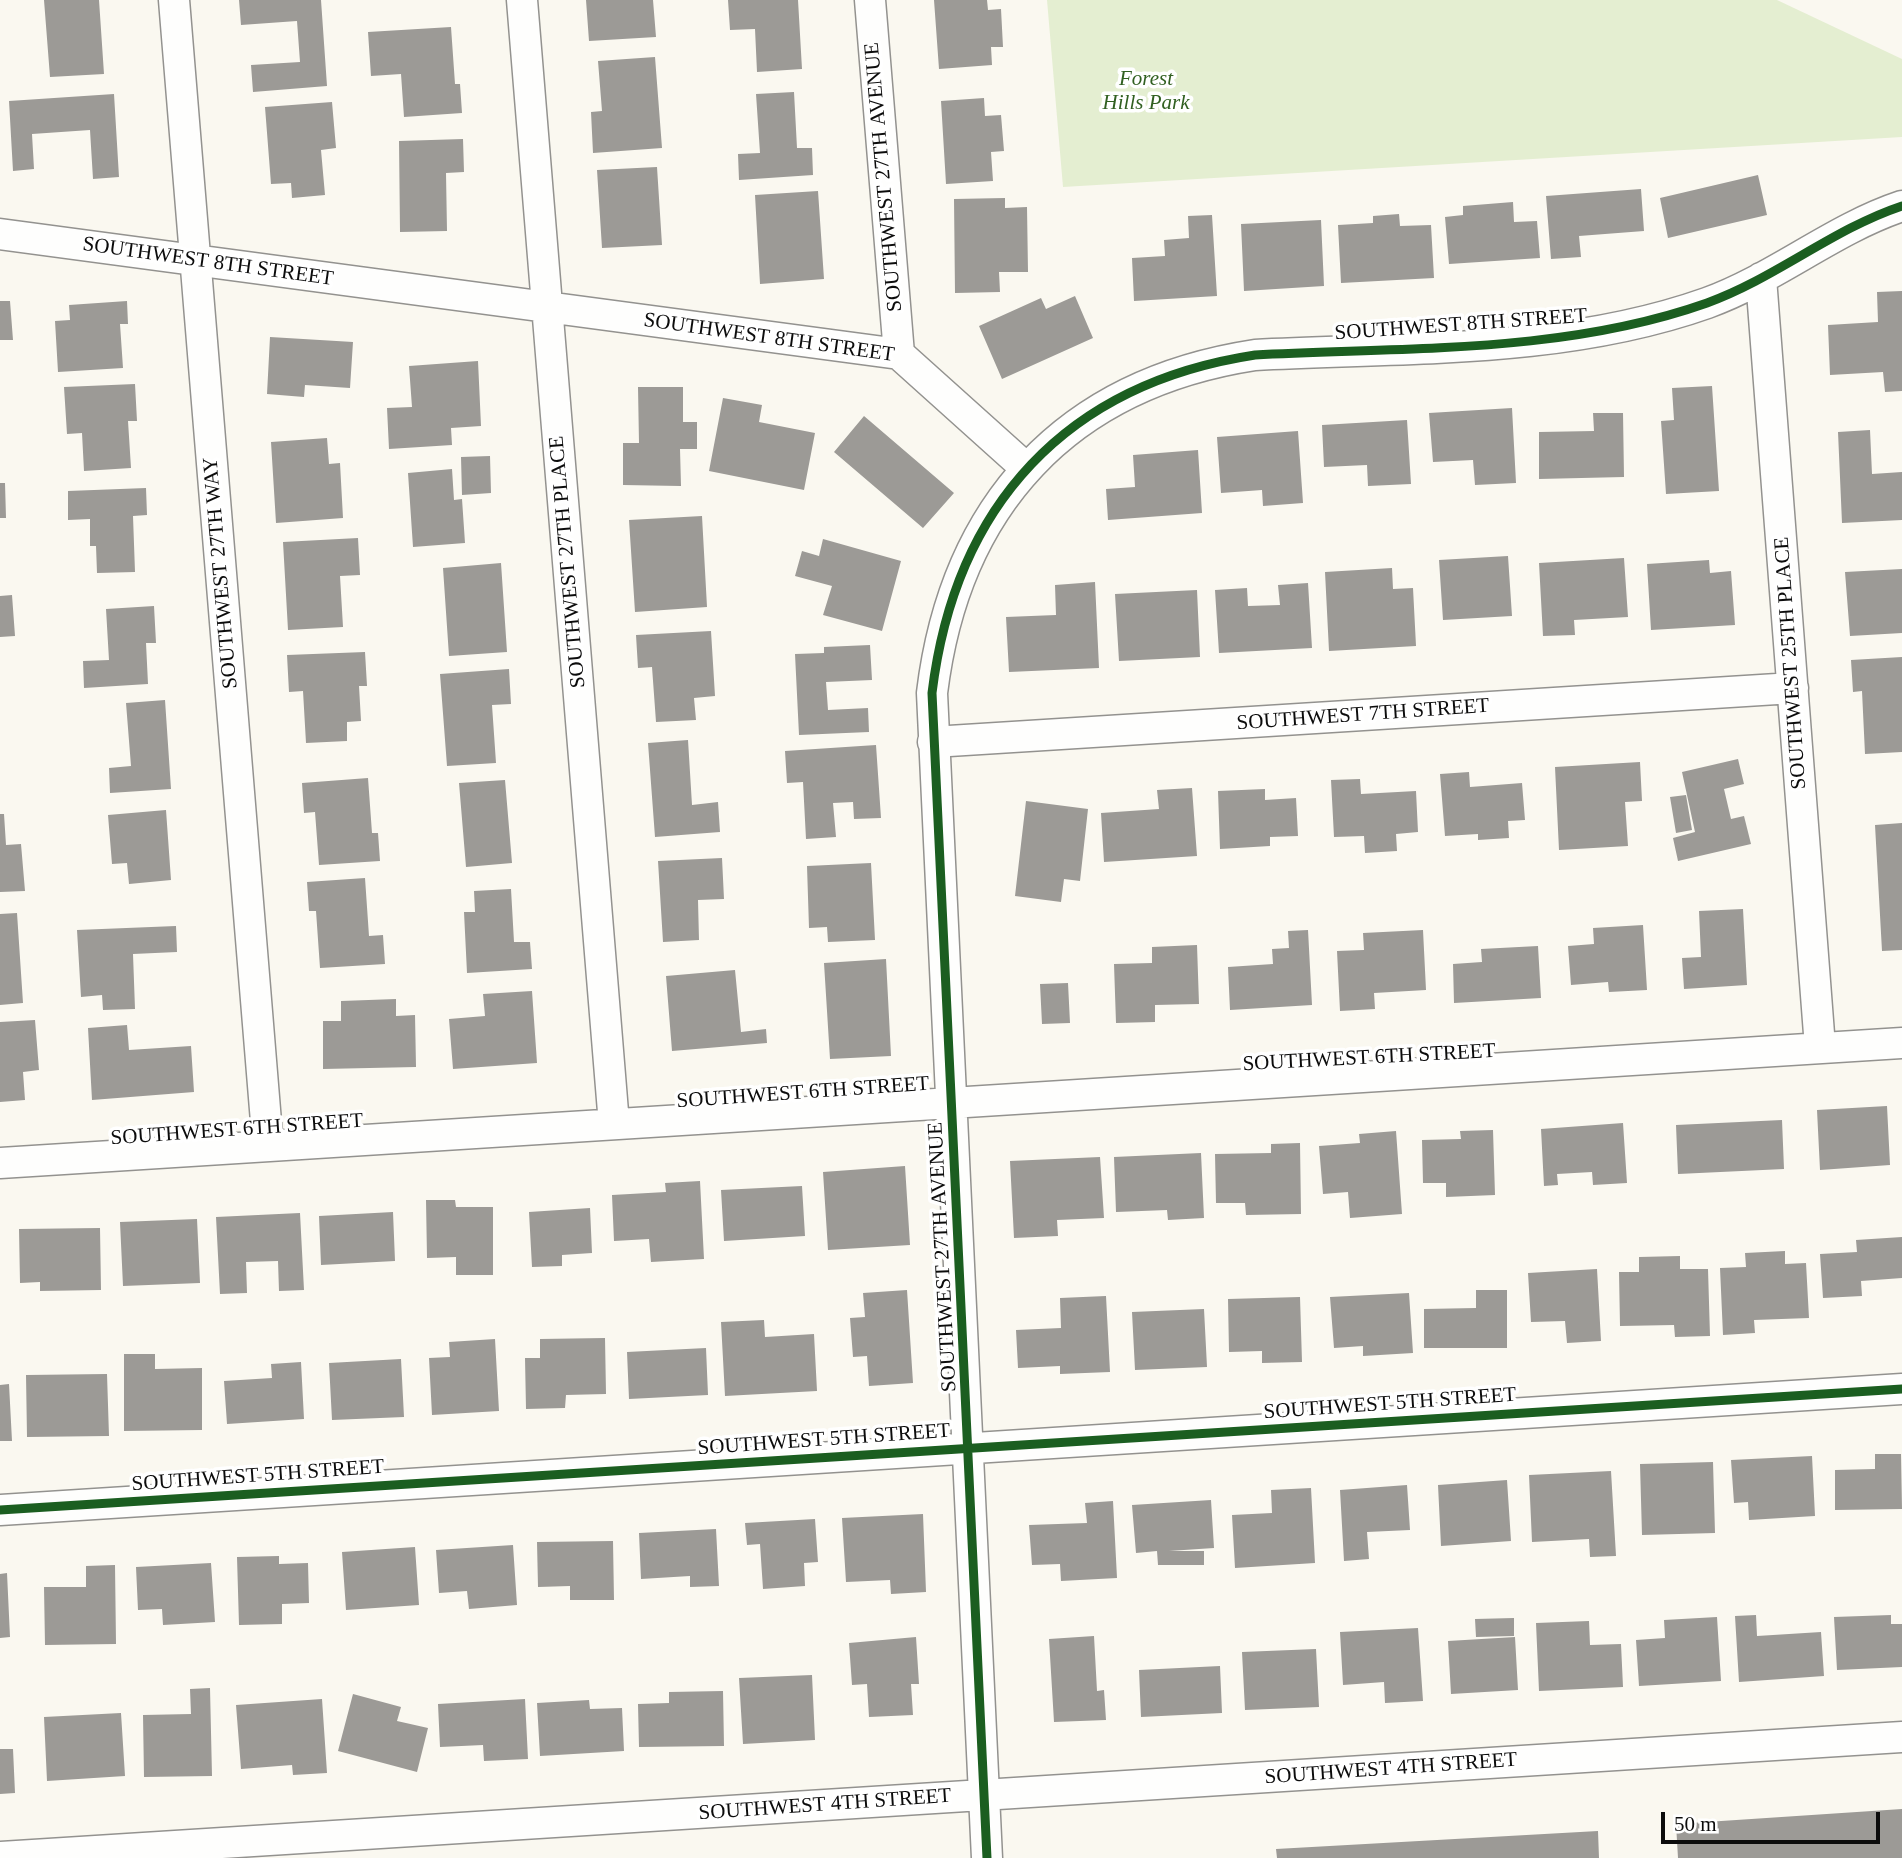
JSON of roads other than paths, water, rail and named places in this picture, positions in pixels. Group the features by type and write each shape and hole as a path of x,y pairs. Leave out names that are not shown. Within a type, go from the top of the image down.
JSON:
{"street":[{"name":"SOUTHWEST 27TH WAY","path":"174,0 268,1146"},
{"name":"SOUTHWEST 27TH PLACE","path":"522,0 614,1124"},
{"name":"SOUTHWEST 27TH AVENUE","path":"870,0 899,354"},
{"name":"SOUTHWEST 8TH STREET","path":"0,234 899,354 1027,469 1083,420 1125,394 1170,374 1218,361 1255,355 1553,340 1644,324 1710,302 1761,278 1852,228 1902,206"},
{"name":"SOUTHWEST 25TH PLACE","path":"1761,278 1820,1048"},
{"name":"SOUTHWEST 27TH AVENUE","path":"987,1858 970,1449 932,693 936,656 951,596 982,529 1027,469"},
{"name":"SOUTHWEST 7TH STREET","path":"933,743 1793,688"},
{"name":"SOUTHWEST 6TH STREET","path":"0,1163 953,1100 1902,1043"},
{"name":"SOUTHWEST 5TH STREET","path":"0,1510 1902,1389"},
{"name":"SOUTHWEST 4TH STREET","path":"0,1857 1902,1737"}],"park label":[{"name":"Forest Hills Park","path":"1146,91"}]}
